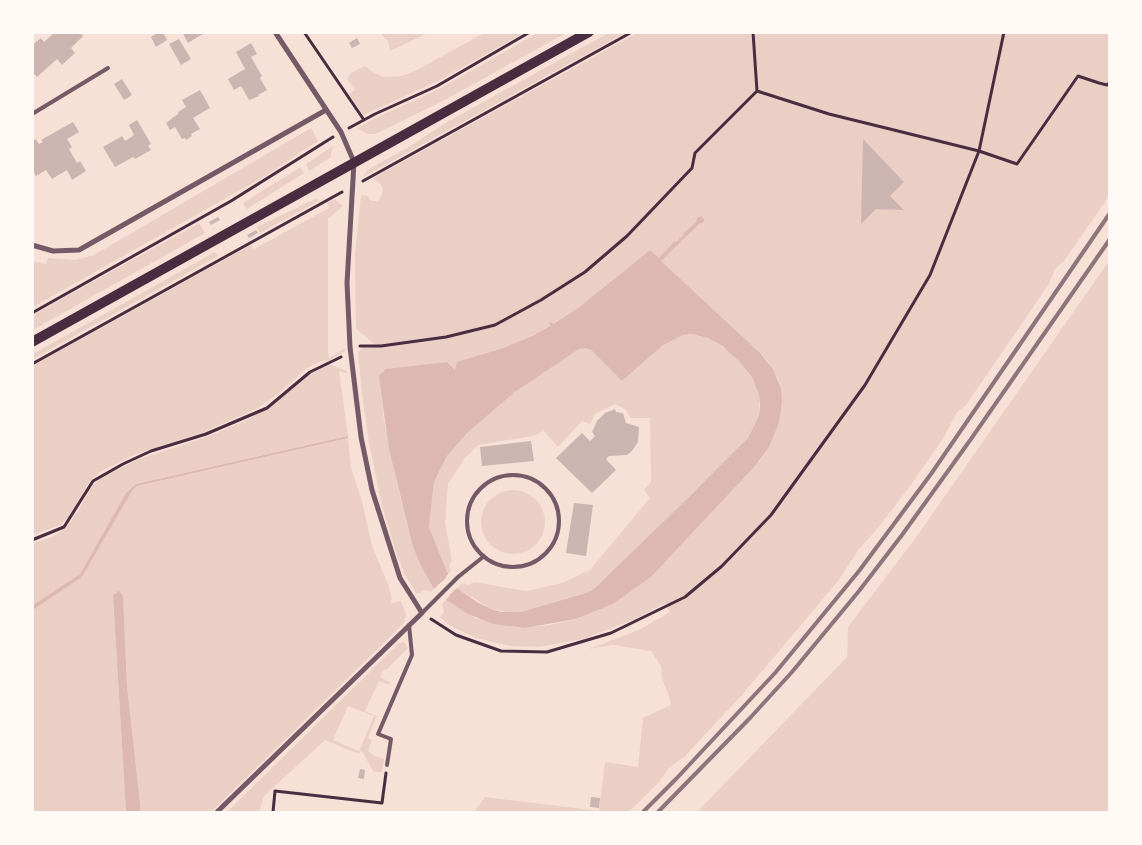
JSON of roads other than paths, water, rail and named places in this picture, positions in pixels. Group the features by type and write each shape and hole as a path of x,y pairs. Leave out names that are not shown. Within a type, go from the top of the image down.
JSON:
{"main road":[{"path":"32,342 589,32"}],"street":[{"path":"217,812 422,612 400,578 372,490 361,437 350,347 347,284 354,162 341,132 275,32"},
{"path":"32,244 53,251 80,250 326,110"}],"lane":[{"path":"32,114 108,68"},
{"path":"512,475 528,478 542,485 552,496 558,509 558,531 549,550 538,560 525,566 510,567 496,564 483,557 473,545 467,529 467,514 472,499 482,486 496,478 512,475"},
{"path":"422,612 458,577 483,557"},
{"path":"387,765 391,739 378,734 412,655 409,625"}],"railway":[{"path":"643,812 775,673 859,571 931,474 1110,213"},
{"path":"658,812 792,672 859,591 971,439 1110,239"}]}
